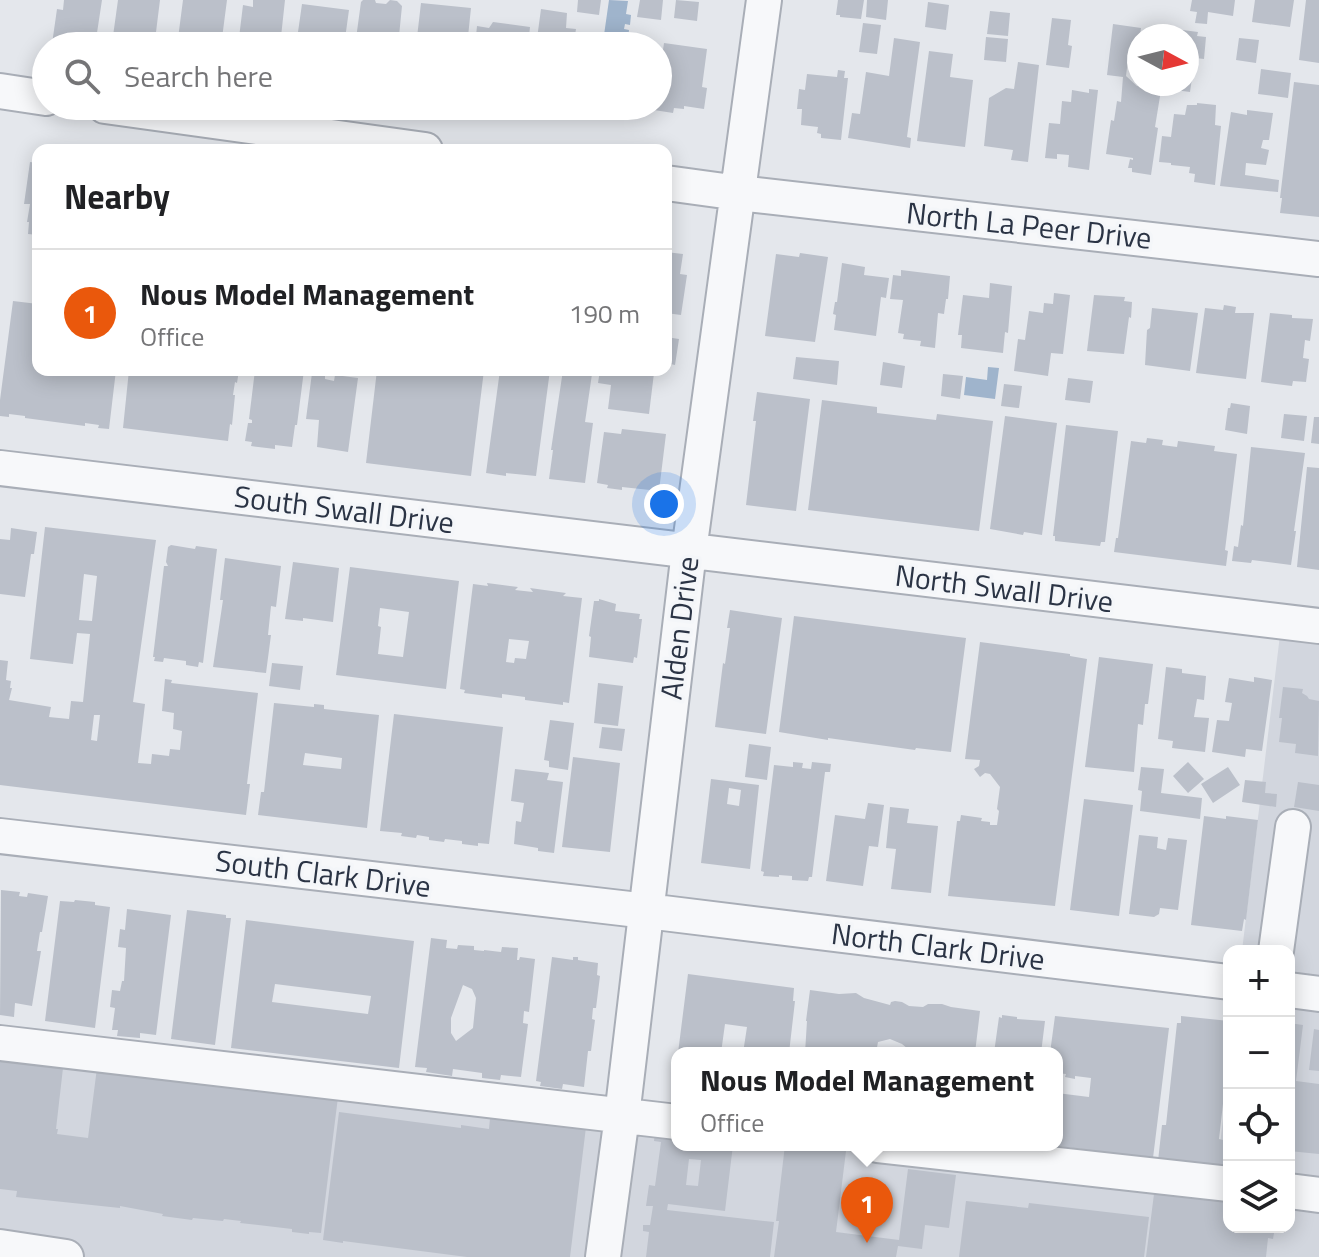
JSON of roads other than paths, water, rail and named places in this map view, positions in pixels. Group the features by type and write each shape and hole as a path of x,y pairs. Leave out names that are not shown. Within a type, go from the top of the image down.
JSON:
{"street":[{"name":"Alden Drive","path":"603,1257 689,551 764,0"},
{"path":"0,91 32,96"},
{"path":"207,120 381,144"},
{"name":"North La Peer Drive","path":"672,184 1319,259"},
{"name":"South Swall Drive","path":"0,468 689,551"},
{"name":"North Swall Drive","path":"689,551 1319,626"},
{"path":"1277,945 1293,827"},
{"name":"South Clark Drive","path":"0,836 647,911"},
{"name":"North Clark Drive","path":"647,911 1223,981"},
{"path":"1295,991 1319,994"},
{"path":"0,1043 671,1121"},
{"path":"932,1151 1223,1183"},
{"path":"1295,1192 1319,1195"},
{"path":"0,1247 66,1257"}],"water":[{"path":"609,0 628,1 626,14 631,15 630,25 625,24 624,29 629,32 604,32"},
{"path":"988,367 999,368 995,399 964,395 966,377 987,380"}],"place":[{"name":"Nous Model Management","path":"867,1243"}]}
